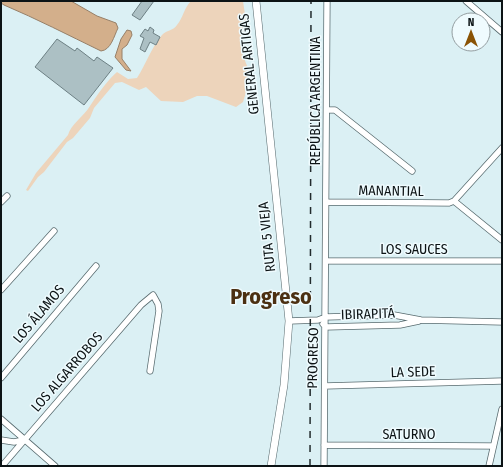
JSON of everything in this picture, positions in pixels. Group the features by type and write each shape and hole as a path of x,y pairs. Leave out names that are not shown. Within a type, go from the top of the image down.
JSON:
{"street":[{"name":"GENERAL ARTIGAS","path":"256,1 268,124"},
{"name":"REPÚBLICA ARGENTINA","path":"327,1 327,202"},
{"path":"466,2 502,32"},
{"path":"327,110 335,110 412,171"},
{"name":"RUTA 5 VIEJA","path":"268,124 289,321 284,385 271,466"},
{"path":"502,148 454,201 502,239"},
{"path":"1,202 7,196"},
{"name":"MANANTIAL","path":"327,202 444,203 454,201"},
{"name":"PROGRESO","path":"324,466 327,202"},
{"path":"1,290 54,231"},
{"name":"LOS SAUCES","path":"326,261 502,261"},
{"name":"LOS ÁLAMOS","path":"1,378 96,266"},
{"name":"LOS ALGARROBOS","path":"2,466 141,305 152,295 158,304 159,311 150,371"},
{"name":"IBIRAPITÁ","path":"289,321 318,320 326,317 394,315 421,320 502,322"},
{"name":"IBIRAPITÁ","path":"318,320 326,327 400,325 421,320"},
{"name":"LA SEDE","path":"325,386 502,381"},
{"path":"489,466 502,409"},
{"path":"1,419 55,466"},
{"path":"1,440 14,442 25,440"},
{"name":"SATURNO","path":"324,445 493,446"}],"shaded area":[{"path":"1,1 71,1 97,16 116,23 118,28 110,45 101,51 4,5"},
{"path":"191,1 243,1 247,28 243,40 242,53 251,76 243,102 236,107 207,96 197,96 183,102 161,101 146,87 139,90 122,82 115,83 94,108 90,118 73,138 67,142 28,191 26,190 36,173 68,135 72,127 113,76 117,72 128,79 137,78 158,40 164,33 175,27"},
{"path":"127,30 131,31 132,35 127,45 122,49 122,59 131,71 126,70 115,57 121,39"}],"building":[{"path":"142,1 154,1 140,20 132,15"},
{"path":"150,27 154,30 153,33 160,37 156,45 150,42 145,52 140,49 144,38 140,36 145,29 148,31"},
{"path":"57,39 75,51 77,48 94,61 97,57 113,68 84,105 35,67"}],"railway":[{"path":"310,466 311,1"}],"district":[{"name":"Progreso","path":"271,296"}]}
